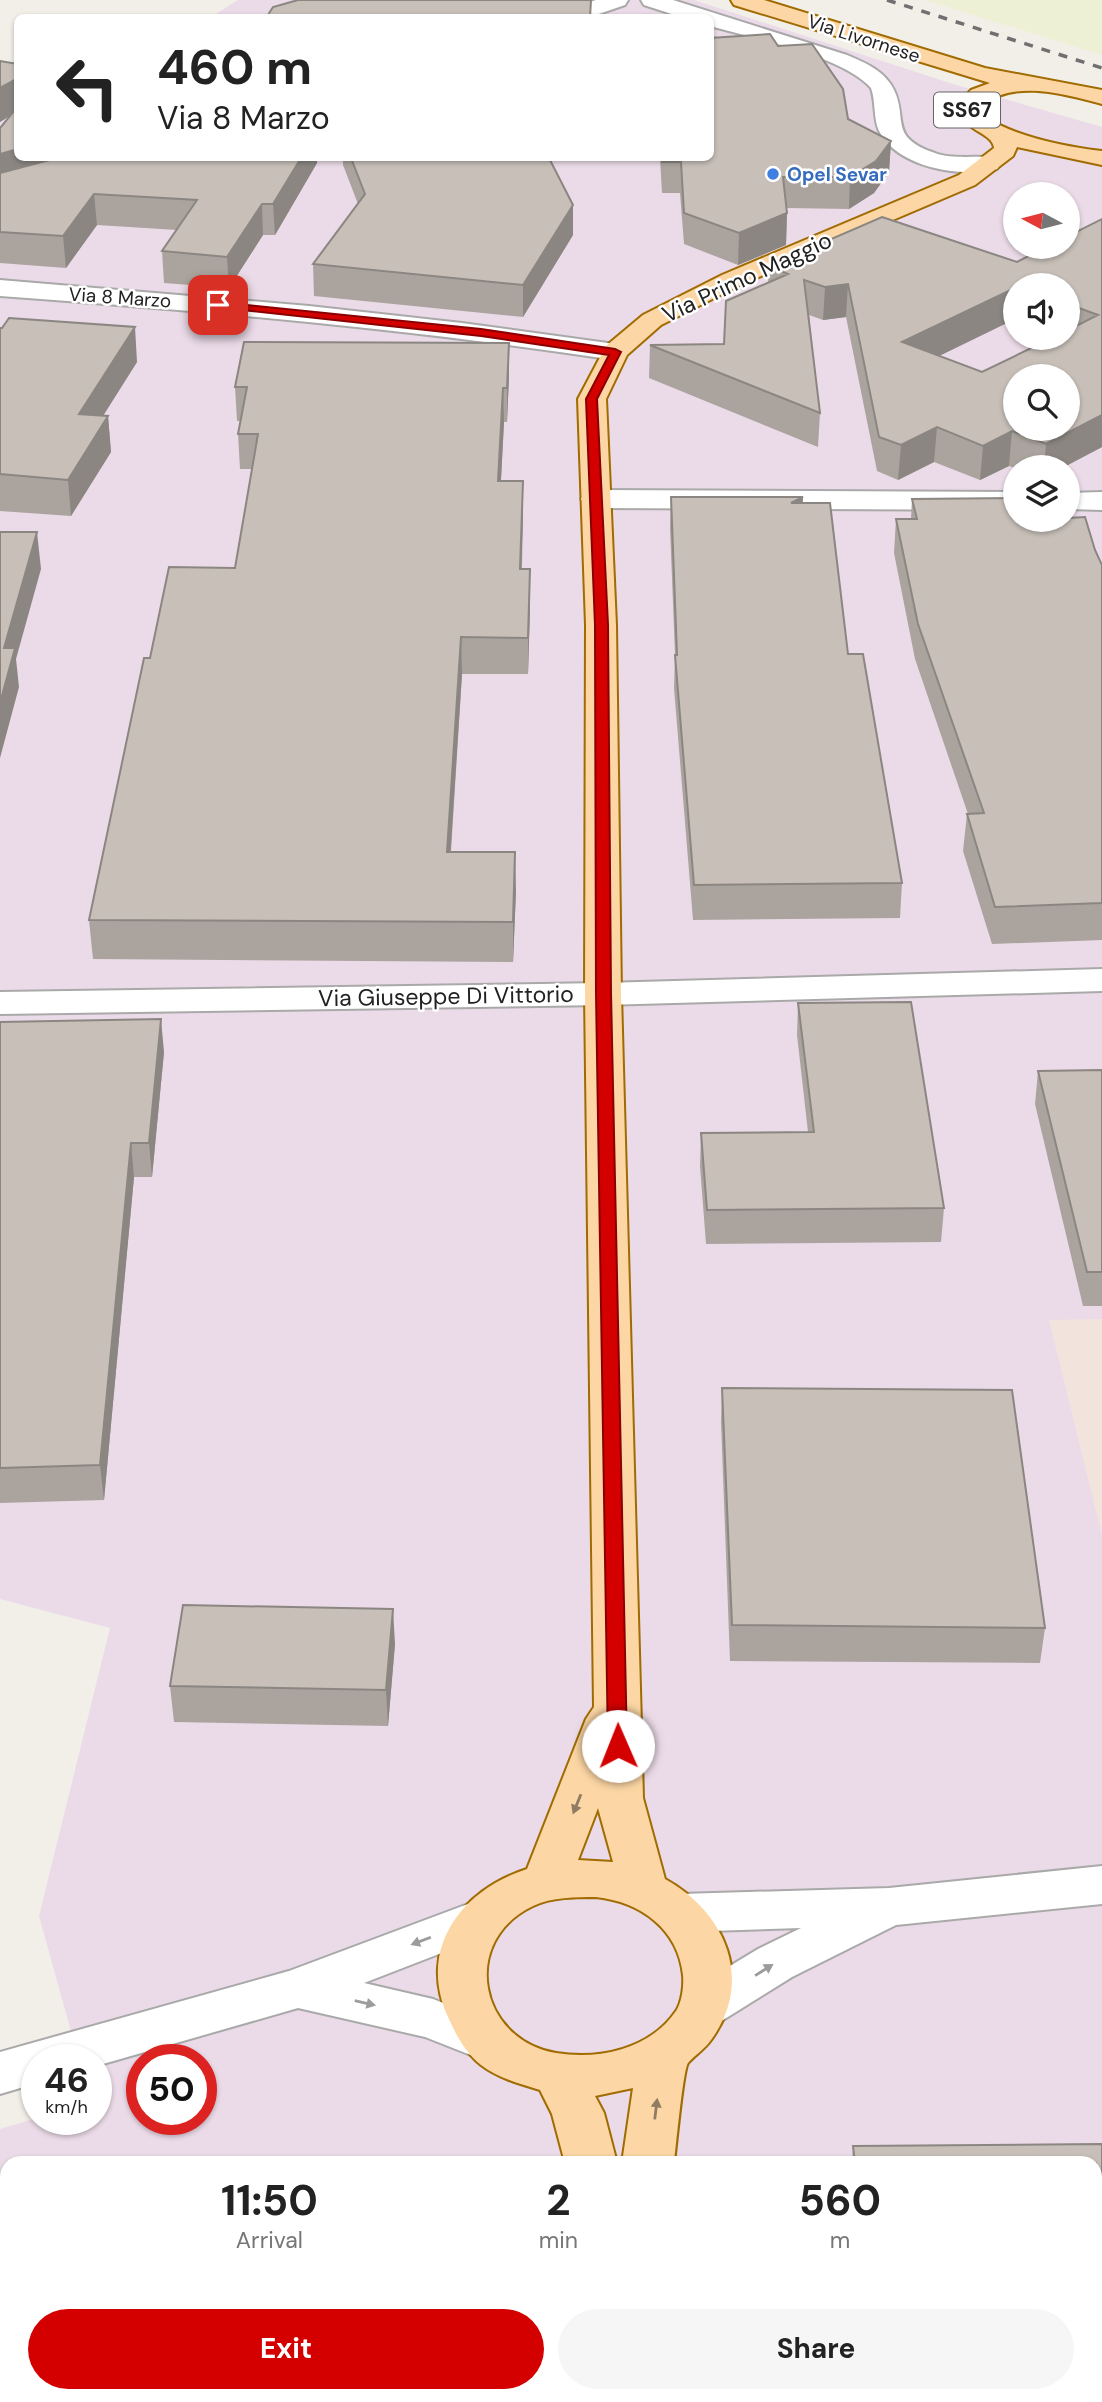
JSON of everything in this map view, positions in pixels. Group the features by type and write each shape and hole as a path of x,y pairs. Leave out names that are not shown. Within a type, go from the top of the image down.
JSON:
{"main road":[{"name":"Via Livornese","path":"742,0 946,64 1034,85 1073,89 1102,97"},
{"name":"Via Livornese","path":"946,64 968,82 973,98"},
{"name":"Via Livornese","path":"1034,85 996,88 973,98 967,106 968,113 983,126 1001,133 1096,157"},
{"path":"959,174 1005,151 1006,144 1001,133"},
{"name":"Via Primo Maggio","path":"662,1901 612,1880 579,1877 546,1882 511,1895 484,1917 464,1946 459,1980 468,2013 491,2042 521,2062 558,2074 595,2077 631,2070 663,2056 689,2033 705,2006 710,1973 701,1941 662,1901 619,1798 603,993 601,625 592,399 615,352 634,333 694,297 959,174 1023,169 1096,157"},
{"name":"Via Primo Maggio","path":"546,1882 597,1754 617,1694"},
{"path":"649,2156 663,2056"},
{"path":"558,2074 578,2113 590,2156"}],"street":[{"path":"577,14 617,0"},
{"path":"652,0 696,14"},
{"path":"714,20 835,58 863,71 882,86 887,98 891,133 898,140 959,174"},
{"name":"Via 8 Marzo","path":"0,288 191,302 468,331 615,352"},
{"path":"595,499 1003,501"},
{"path":"1080,501 1102,501"},
{"name":"Via Giuseppe Di Vittorio","path":"0,1003 1102,981"},
{"path":"662,1901 889,1907 1102,1885"},
{"path":"705,2006 775,1963 889,1907"},
{"path":"102,2044 298,1988 484,1917"},
{"path":"298,1988 433,2019 491,2042"},
{"path":"0,2073 21,2067"}],"shaded area":[{"path":"238,0 694,0 953,84 1102,127 1102,2156 0,2156 0,2129 21,2123 21,2135 112,2135 112,2044 75,2044 39,1916 110,1628 0,1599 0,63 14,137 14,161 714,161 714,14 216,14"},
{"path":"1102,1319 1102,1536 1049,1320"}],"green space":[{"path":"925,0 1102,0 1102,55"}],"building":[{"path":"298,0 591,0 590,14 269,14 273,7"},
{"path":"770,34 778,46 812,44 843,89 848,119 891,141 876,161 850,177 783,177 787,213 739,233 684,213 681,162 662,161 714,161 714,38"},
{"path":"0,61 14,63 14,80 0,88"},
{"path":"14,111 14,150 0,154 0,128"},
{"path":"46,161 299,161 273,204 262,204 227,257 162,251 197,200 94,194 63,236 0,232 0,173"},
{"path":"352,161 551,161 573,205 523,285 313,264 365,194"},
{"path":"882,217 1017,262 1023,259 1080,259 1080,230 1102,219 1102,415 1080,426 1080,364 1003,364 1003,436 983,446 937,427 901,445 879,437 848,284 825,287 804,280 820,413 650,345 724,344 726,301 788,274 769,266"},
{"path":"9,318 135,327 79,414 108,416 68,480 0,474 0,328"},
{"path":"244,342 509,343 507,388 503,388 498,481 523,481 520,569 530,569 528,638 461,637 447,852 515,852 513,922 89,920 144,658 150,658 169,567 235,568 258,434 238,434 247,387 235,387"},
{"path":"671,497 803,497 791,503 830,503 848,654 863,654 902,883 694,885 675,655"},
{"path":"1003,498 1003,532 1080,532 1080,517 1085,517 1102,565 1102,903 995,907 967,814 984,813 918,624 896,519 917,519 912,499"},
{"path":"0,532 37,532 4,648 15,648 0,703"},
{"path":"911,1002 944,1208 707,1210 701,1133 814,1132 798,1003"},
{"path":"161,1019 149,1143 131,1143 100,1465 0,1468 0,1022"},
{"path":"1102,1070 1102,1272 1087,1272 1038,1071"},
{"path":"722,1388 1012,1390 1045,1628 732,1625"},
{"path":"183,1605 393,1609 386,1690 170,1686"},
{"path":"1102,2144 1102,2156 854,2156 853,2146"}],"railway":[{"path":"887,0 1102,68"}],"place":[{"name":"Opel Sevar","path":"773,174"}],"route":[{"path":"218,305 481,332 615,352 592,399 601,625 603,993 618,1746"}]}
